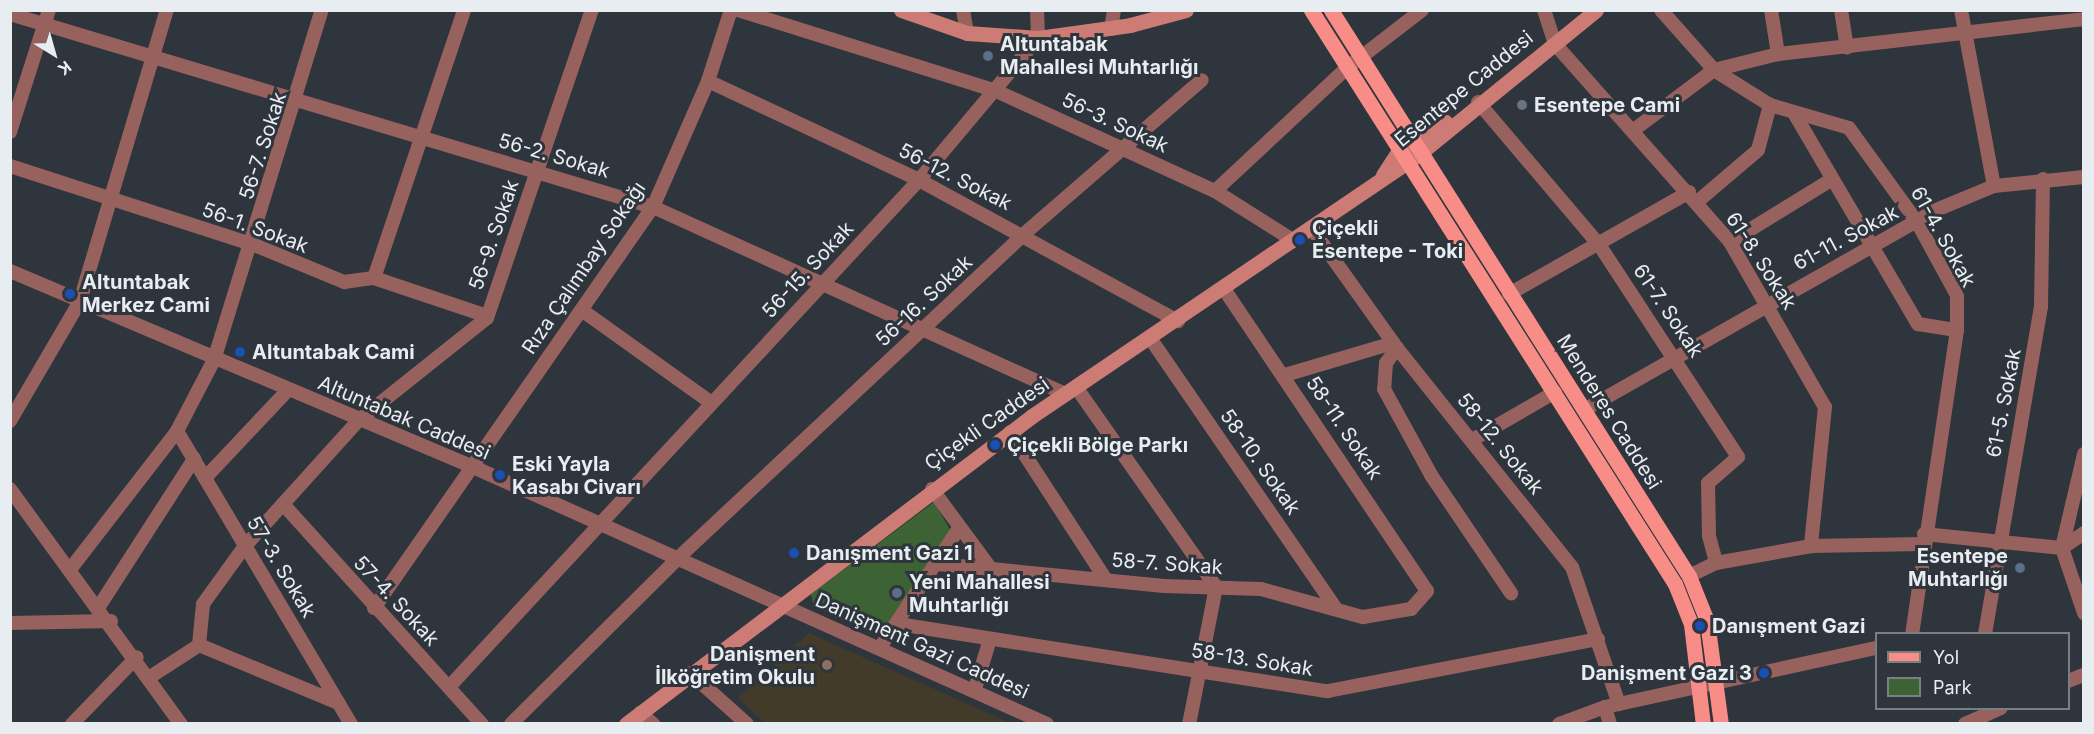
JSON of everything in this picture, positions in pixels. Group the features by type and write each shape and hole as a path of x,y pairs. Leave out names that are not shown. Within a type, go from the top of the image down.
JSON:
{"main road":[{"path":"1311,10 1353,64 1409,152"},
{"path":"1331,10 1353,64"},
{"name":"Menderes Caddesi","path":"1409,152 1509,294 1689,576 1707,621 1718,684 1721,723"},
{"name":"Menderes Caddesi","path":"1409,152 1675,584 1691,624 1703,723"}],"street":[{"path":"10,421 80,302 167,10"},
{"name":"56-7. Sokak","path":"72,567 177,431 214,360 299,100 322,10"},
{"path":"374,278 464,10"},
{"name":"56-9. Sokak","path":"199,645 203,604 245,546 359,420 487,316 592,10"},
{"name":"Rıza Çalımbay Sokağı","path":"374,608 653,207 708,81 731,10"},
{"name":"56-3. Sokak","path":"738,10 994,90 1128,149 1215,191 1294,241"},
{"path":"900,10 967,33 1038,38 1111,28 1186,10"},
{"path":"963,10 967,33"},
{"path":"1037,10 1038,38"},
{"path":"1111,28 1113,10"},
{"path":"1215,191 1353,64 1422,10"},
{"path":"1544,10 1555,44"},
{"name":"Esentepe Caddesi","path":"1383,175 1409,152 1555,44 1596,10"},
{"name":"61-4. Sokak","path":"1661,10 1714,70 1770,105 1849,128 1917,222 1957,295 1957,330 1923,539 1912,632"},
{"path":"1771,10 1778,54"},
{"path":"1840,10 1847,48"},
{"path":"1961,10 1967,30 1994,186"},
{"name":"56-2. Sokak","path":"10,14 48,17 154,54 420,139 653,207 824,282 922,330 1070,391"},
{"path":"10,132 48,17"},
{"path":"1635,129 1714,70 1778,54 1847,48 1967,30 2084,19"},
{"name":"56-15. Sokak","path":"449,687 602,525 710,402 919,180 1038,38"},
{"name":"61-8. Sokak","path":"1555,44 1635,129 1730,242 1825,407 1811,546"},
{"name":"56-16. Sokak","path":"511,723 678,558 1024,234 1128,149 1203,80"},
{"name":"56-12. Sokak","path":"708,81 919,180 1024,234 1178,321"},
{"name":"61-7. Sokak","path":"1478,102 1600,246 1678,359 1738,457 1708,483 1709,536 1716,563"},
{"path":"1509,294 1693,197 1758,150 1770,105"},
{"path":"1794,112 1829,181 1918,324 1957,330"},
{"name":"56-1. Sokak","path":"10,166 109,200 252,244 344,282 374,278 487,316"},
{"name":"Çiçekli Caddesi","path":"626,723 1010,432 1312,229 1383,175"},
{"name":"61-11. Sokak","path":"1584,410 1678,359 1767,304 1873,249 1917,222 1994,186 2043,179 2084,177"},
{"name":"61-5. Sokak","path":"1985,632 1997,543 2041,307 2043,179"},
{"path":"1730,242 1829,181"},
{"name":"58-12. Sokak","path":"1312,229 1395,345 1572,567 1598,639 1612,705 1610,723"},
{"name":"Altuntabak Caddesi","path":"10,271 214,360 471,466 781,605"},
{"name":"58-11. Sokak","path":"1224,289 1285,375 1427,591"},
{"path":"583,310 710,402"},
{"name":"58-10. Sokak","path":"1150,339 1336,609"},
{"path":"1285,375 1395,345"},
{"path":"1395,345 1386,363 1384,389 1431,475 1511,593"},
{"path":"205,478 288,390"},
{"path":"1070,391 1216,587 1195,671 1189,723"},
{"path":"1472,440 1555,392"},
{"name":"57-3. Sokak","path":"177,431 351,723"},
{"path":"1010,432 1106,580"},
{"path":"2084,454 2062,548 2084,613"},
{"path":"100,605 194,459"},
{"path":"10,489 100,605 181,723"},
{"path":"932,489 991,569"},
{"name":"57-4. Sokak","path":"283,504 374,608 482,723"},
{"path":"881,646 938,564 959,528"},
{"path":"1689,576 1716,563 1811,546 1923,539 2062,548 2084,533"},
{"name":"58-7. Sokak","path":"938,564 1106,580 1261,589 1364,617 1396,615 1421,602 1427,591"},
{"name":"Danişment Gazi Caddesi","path":"781,605 881,646 975,689 1027,719 1047,723"},
{"path":"10,623 111,621"},
{"name":"58-13. Sokak","path":"898,624 1328,691 1598,639"},
{"path":"975,689 990,639"},
{"path":"150,677 199,645 338,702"},
{"path":"1559,723 1612,705 1700,684 1718,684 1875,648"},
{"path":"72,723 137,657"},
{"path":"690,673 747,723"},
{"path":"640,712 653,723"},
{"path":"1965,723 1988,715"}],"shaded area":[{"name":"Danişment İlköğretim Okulu","path":"809,633 1010,723 765,723 738,698"}],"green space":[{"path":"934,502 952,533 884,630 814,608 811,594"}],"place":[{"name":"Altuntabak Mahallesi Muhtarlığı","path":"988,56"},
{"name":"Esentepe Cami","path":"1522,105"},
{"name":"Çiçekli Esentepe - Toki","path":"1300,240"},
{"name":"Altuntabak Merkez Cami","path":"70,294"},
{"name":"Altuntabak Cami","path":"240,352"},
{"name":"Çiçekli Bölge Parkı","path":"995,445"},
{"name":"Eski Yayla Kasabı Civarı","path":"500,475"},
{"name":"Danışment Gazi 1","path":"794,553"},
{"name":"Esentepe Muhtarlığı","path":"2020,568"},
{"name":"Yeni Mahallesi Muhtarlığı","path":"897,593"},
{"name":"Danışment Gazi","path":"1700,626"},
{"name":"Danişment İlköğretim Okulu","path":"827,665"},
{"name":"Danişment Gazi 3","path":"1764,673"}]}
